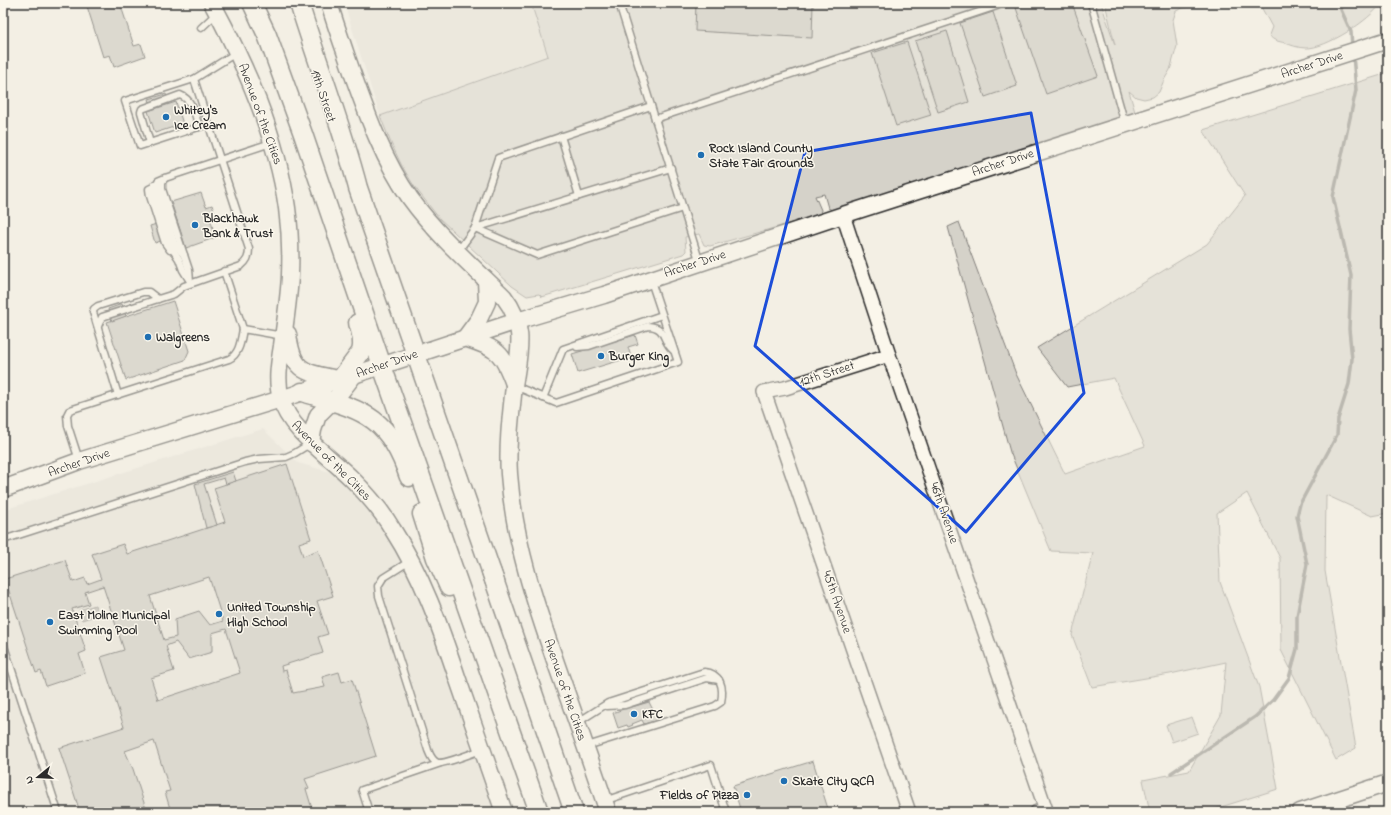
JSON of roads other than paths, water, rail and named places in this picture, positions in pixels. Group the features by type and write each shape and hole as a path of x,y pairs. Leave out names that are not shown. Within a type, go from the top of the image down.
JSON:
{"main road":[{"path":"252,3 267,35 289,94 382,366 492,676 538,812"},
{"name":"19th Street","path":"291,3 343,154 358,188"},
{"path":"299,3 358,188 574,812"},
{"path":"289,94 315,196 362,333 363,347 347,377"},
{"path":"424,380 495,582"},
{"path":"302,392 356,410 373,419 381,426 395,444 407,470 443,574 492,676"}],"street":[{"name":"Avenue of the Cities","path":"329,3 364,107 390,165 410,198 458,251 504,297 512,307 517,321 520,337 520,353 514,386 509,455 509,473 517,531 526,573 606,806"},
{"name":"Avenue of the Cities","path":"215,8 244,67 273,143 284,190 290,239 289,292 278,376 281,399 289,419 311,443 351,478 393,528 411,560 439,625 504,812"},
{"name":"Archer Drive","path":"3,489 79,461 281,399 517,321 604,295 843,215 1388,40"},
{"name":"46th Avenue","path":"843,215 1041,811"},
{"path":"486,280 487,302 479,319 465,338 482,343 500,354 509,371 514,386"},
{"path":"286,316 290,348 296,363 300,368 310,374 347,377 333,402 318,415 313,430 311,443"},
{"name":"12th Street","path":"764,392 785,388 889,355"},
{"name":"45th Avenue","path":"764,392 909,812"},
{"path":"1307,811 1388,783"}],"lane":[{"path":"619,3 700,263"},
{"path":"655,119 1006,3"},
{"path":"1091,3 1125,124"},
{"path":"201,28 215,8"},
{"path":"208,124 140,146 125,101 194,78 237,52"},
{"path":"98,326 102,318 174,294 184,286 241,266 246,262 249,256 249,249 194,78"},
{"path":"150,143 141,112 142,109 180,95 192,105 199,127"},
{"path":"458,251 475,228 498,158 651,106"},
{"path":"562,136 579,196"},
{"path":"190,284 171,247 154,196 153,187 156,183 165,178 273,143"},
{"path":"475,228 671,168"},
{"path":"165,178 162,182 162,189 189,270 190,284"},
{"path":"156,183 174,243 184,255"},
{"path":"475,228 537,255 683,208"},
{"path":"79,461 68,426 67,415 69,411 232,357 239,346 243,329 224,271"},
{"path":"514,386 556,403 678,362 651,279"},
{"path":"118,395 93,312 94,309 98,306 143,292 149,292 158,299"},
{"path":"543,398 563,349 662,315"},
{"path":"563,349 589,346 648,326 657,327 662,332 667,345 674,351"},
{"path":"243,329 283,336"},
{"path":"3,540 245,462 259,459 286,457 295,454 311,443"},
{"path":"411,560 383,578 378,586 379,596 430,755 432,759 438,763 447,762"},
{"path":"3,643 58,812"},
{"path":"577,723 608,703 704,672 709,672 715,675 723,689 721,702 715,706 585,747"},
{"path":"369,812 362,790 482,750"},
{"path":"606,806 711,765 726,812"}],"waterway":[{"path":"1338,3 1351,32 1352,47"},
{"path":"1171,773 1255,717 1273,700 1289,678 1297,649 1297,616 1307,564 1297,516 1300,504 1337,435 1338,419 1349,384 1352,359 1349,329 1351,275 1333,197 1356,90 1353,55"}],"place":[{"name":"Whitey's Ice Cream","path":"166,117"},
{"name":"Rock Island County State Fair Grounds","path":"701,155"},
{"name":"Blackhawk Bank & Trust","path":"195,225"},
{"name":"Walgreens","path":"148,337"},
{"name":"Burger King","path":"601,356"},
{"name":"United Township High School","path":"219,614"},
{"name":"East Moline Municipal Swimming Pool","path":"50,622"},
{"name":"KFC","path":"634,714"},
{"name":"Skate City QCA","path":"784,781"},
{"name":"Fields of Pizza","path":"747,795"}]}
